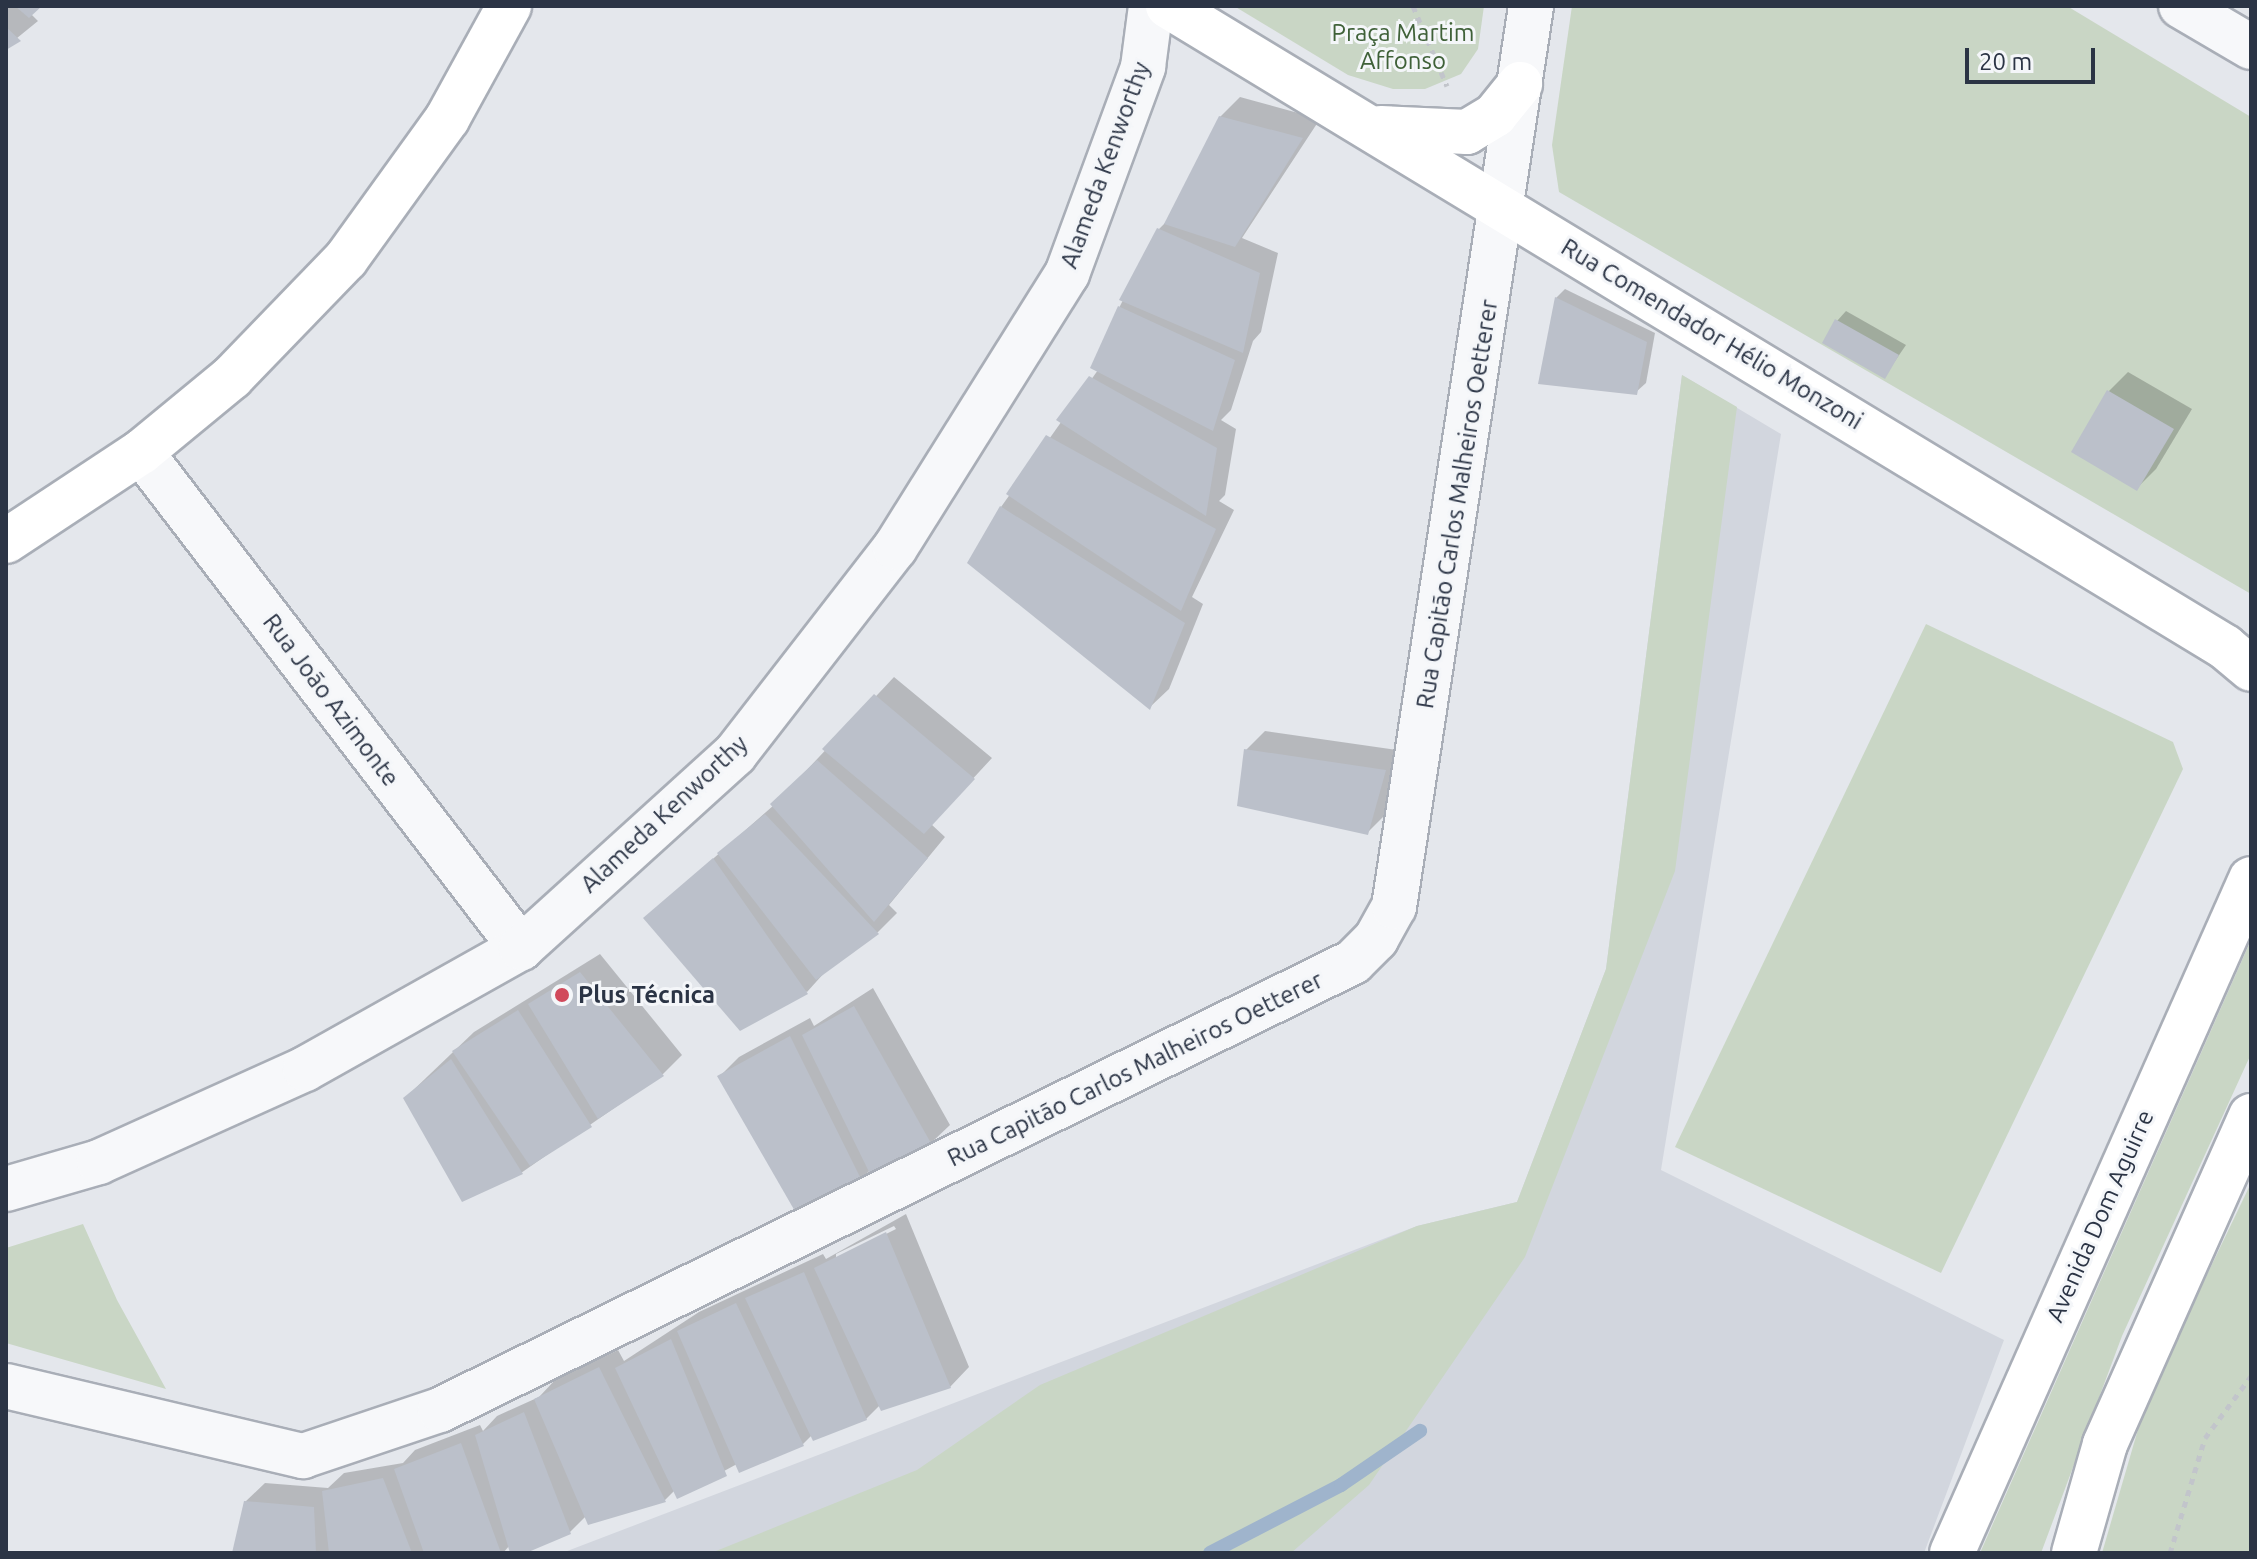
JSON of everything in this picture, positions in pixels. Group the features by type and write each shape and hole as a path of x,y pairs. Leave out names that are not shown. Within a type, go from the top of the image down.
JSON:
{"main road":[{"path":"6,541 141,452 232,377 346,259 447,119 509,6"},
{"name":"Rua Comendador Hélio Monzoni","path":"1168,6 1504,206 2225,647 2251,669"},
{"path":"1370,126 1430,134 1467,132 1495,115 1520,84"},
{"name":"Avenida Dom Aguirre","path":"1952,1553 2251,879"},
{"path":"2074,1553 2105,1444 2251,1116"}],"street":[{"name":"Alameda Kenworthy","path":"6,1189 99,1162 305,1069 521,948 735,754 895,548 1067,274 1143,67 1151,6"},
{"name":"Rua Capitão Carlos Malheiros Oetterer","path":"6,1386 303,1456 440,1410 1353,962 1376,939 1394,907 1504,206 1531,6"},
{"path":"2181,6 2251,47"},
{"name":"Rua João Azimonte","path":"141,452 521,948"}],"path":[{"path":"1413,6 1467,132"},
{"path":"2170,1553 2205,1438 2251,1376"}],"shaded area":[{"path":"1682,375 1781,434 1661,1170 2004,1340 1924,1553 562,1553 1417,1226 1517,1202 1606,969"}],"green space":[{"name":"Praça Martim Affonso","path":"1234,6 1484,6 1478,49 1461,74 1425,89 1393,89 1348,75"},
{"path":"1572,6 2067,6 2251,117 2251,594 1559,192 1552,145"},
{"path":"1682,375 1737,407 1675,871 1525,1257 1369,1485 1291,1553 711,1553 917,1470 1040,1385 1417,1226 1517,1202 1606,969"},
{"path":"1926,624 2173,742 2183,769 1941,1273 1675,1147"},
{"path":"2251,940 2251,1054 2122,1336 2041,1553 1980,1553"},
{"path":"2251,1183 2251,1553 2102,1553 2146,1402"},
{"path":"83,1224 117,1300 166,1389 6,1343 6,1248"}],"building":[{"path":"15,6 42,6 29,18"},
{"path":"6,27 21,41 6,50"},
{"path":"1219,116 1303,138 1235,247 1164,224"},
{"path":"1157,228 1260,273 1243,353 1119,300"},
{"path":"1555,297 1647,342 1637,395 1538,384"},
{"path":"1118,306 1235,360 1213,431 1090,368"},
{"path":"1835,319 1899,355 1885,379 1822,343"},
{"path":"1089,376 1217,448 1206,516 1056,420"},
{"path":"2107,390 2174,429 2137,491 2071,452"},
{"path":"1046,435 1216,529 1181,611 1006,494"},
{"path":"1000,506 1185,623 1150,710 967,563"},
{"path":"874,694 975,779 924,834 822,749"},
{"path":"1244,749 1386,770 1368,835 1237,806"},
{"path":"817,760 928,858 874,922 770,804"},
{"path":"765,814 879,934 816,980 717,853"},
{"path":"713,858 808,994 740,1031 643,918"},
{"path":"580,972 664,1076 598,1119 528,1004"},
{"path":"854,1006 932,1145 873,1180 802,1035"},
{"path":"518,1010 592,1127 530,1166 452,1051"},
{"path":"790,1036 862,1181 796,1213 717,1076"},
{"path":"451,1059 523,1174 462,1202 403,1098"},
{"path":"886,1232 951,1388 881,1411 814,1268"},
{"path":"804,1272 867,1420 813,1441 745,1298"},
{"path":"736,1303 804,1446 739,1473 677,1331"},
{"path":"671,1339 727,1476 677,1499 615,1368"},
{"path":"599,1367 666,1502 588,1525 534,1399"},
{"path":"524,1412 571,1534 526,1553 510,1553 475,1435"},
{"path":"461,1443 501,1553 424,1553 394,1469"},
{"path":"383,1478 412,1553 329,1553 322,1491"},
{"path":"244,1501 314,1507 316,1553 232,1553"}],"waterway":[{"path":"1210,1553 1341,1485 1420,1431"}],"place":[{"name":"Plus Técnica","path":"562,995"}]}
